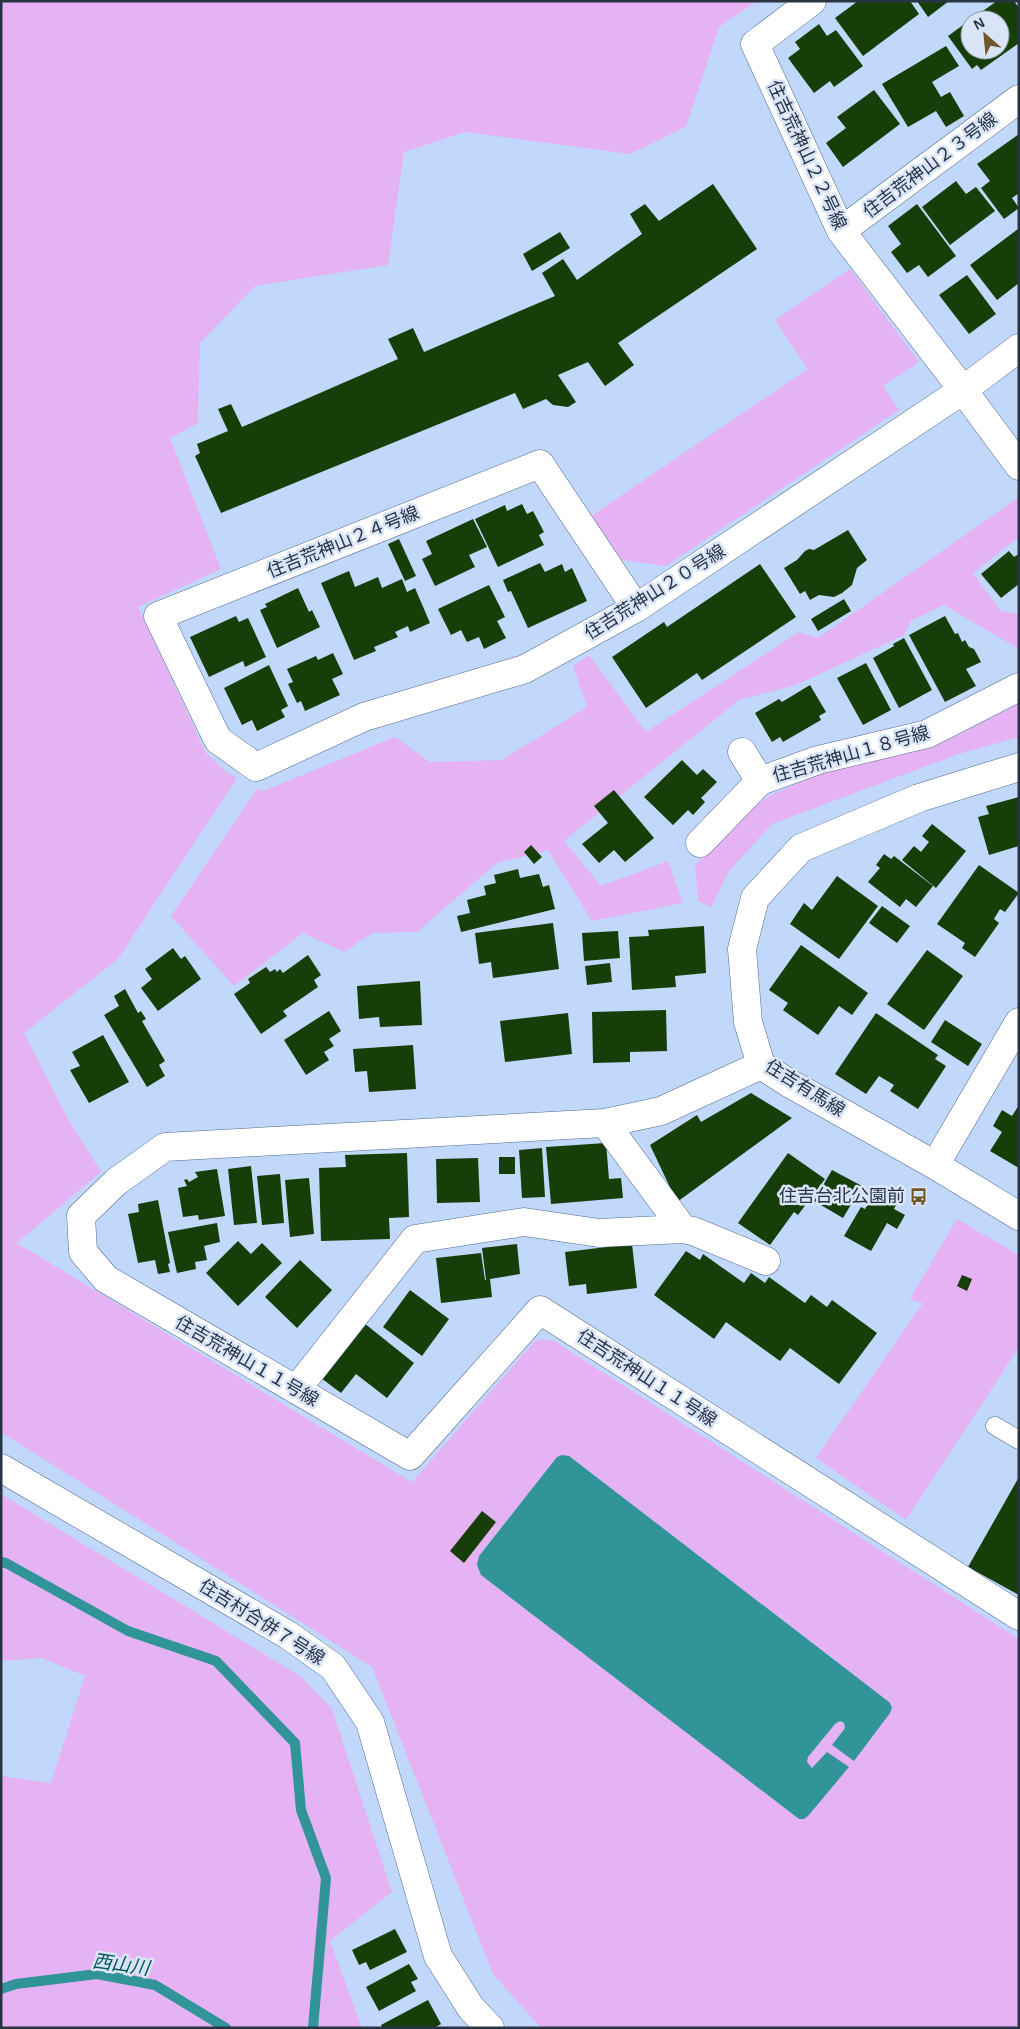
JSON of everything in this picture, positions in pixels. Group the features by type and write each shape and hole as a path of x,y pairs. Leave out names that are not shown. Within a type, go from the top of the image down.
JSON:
{"street":[{"name":"住吉荒神山２２号線","path":"812,1 755,44 841,231 1019,466"},
{"name":"住吉荒神山２３号線","path":"841,231 1019,99"},
{"name":"住吉荒神山２０号線","path":"256,767 364,717 525,669 636,608 963,390 1019,348"},
{"name":"住吉荒神山２４号線","path":"256,767 218,740 158,616 540,464 636,608"},
{"name":"住吉荒神山１８号線","path":"700,843 760,781 818,760 927,734 1019,687"},
{"path":"742,752 760,781"},
{"name":"住吉有馬線","path":"1019,767 920,798 801,848 755,898 742,949 748,1022 761,1065 789,1083 935,1164 1019,1216"},
{"path":"935,1164 1019,1022"},
{"name":"住吉荒神山１１号線","path":"761,1065 661,1111 605,1123 165,1147 116,1182 81,1216 83,1252 106,1279 410,1456 540,1310 1019,1616"},
{"path":"605,1123 683,1229"},
{"path":"296,1390 415,1238 524,1222 599,1232 683,1229 693,1231 766,1261"},
{"name":"住吉村合併７号線","path":"1,1468 288,1635 333,1667 370,1722 438,1956 471,2008 490,2028"}],"lane":[{"path":"995,1426 1019,1440"}],"shaded area":[{"path":"1,1 757,1 719,27 686,127 630,154 465,132 404,152 388,265 255,286 200,343 198,423 170,438 221,569 138,607 206,753 224,770 237,778 118,959 24,1033 68,1119 101,1172 17,1243 412,1482 534,1342 541,1339 554,1341 1019,1639 1019,2028 541,2028 493,1974 372,1667 1,1432","holes":["569,1456 889,1702 854,1760 832,1745 845,1728 844,1723 840,1721 835,1724 808,1757 806,1762 812,1768 827,1753 848,1767 804,1819 799,1819 481,1575 478,1561 479,1556 557,1457"]},
{"path":"850,269 919,362 883,386 899,410 666,566 622,560 591,516 808,369 775,320"},
{"path":"1019,497 1019,537 973,573 1001,611 1019,614 1019,649 944,605 911,621 904,635 796,685 739,700 564,841 601,886 668,861 683,903 592,921 548,850 497,863 417,932 372,933 344,952 303,933 234,986 171,916 257,789 263,791 395,737 430,762 502,760 587,707 573,666 589,655 646,732 799,632 818,638"},
{"path":"1019,703 1019,737 959,754 772,824 729,871 711,907 698,901 695,866 731,823 768,797 822,772 943,742"},
{"path":"957,1219 1019,1255 1019,1347 906,1520 816,1458 923,1303 910,1299"},
{"path":"562,1455 569,1456 889,1702 892,1707 890,1713 854,1761 832,1745 845,1728 844,1723 840,1721 835,1724 808,1757 807,1762 812,1768 827,1752 849,1767 804,1819 799,1819 481,1575 477,1565 479,1556 557,1457"},
{"path":"1,1494 300,1676 332,1709 392,1892 330,1941 362,2028 1,2028 1,1776 51,1783 85,1676 42,1658 1,1661"}],"building":[{"path":"858,1 910,1 919,14 863,56 835,18"},
{"path":"917,1 949,1 928,17"},
{"path":"997,1 1014,1 1019,8 1019,43 1010,49 1010,10 984,10"},
{"path":"819,24 827,36 836,30 863,66 834,87 830,81 814,93 788,58 800,49 795,42"},
{"path":"960,27 960,52 948,36"},
{"path":"946,46 959,66 932,82 941,97 950,92 964,116 946,127 936,111 908,127 882,84"},
{"path":"965,60 995,60 981,70 977,65 972,69"},
{"path":"874,90 900,124 843,167 826,143 846,128 837,117"},
{"path":"1019,134 1019,193 1012,198 1019,208 1004,219 981,188 990,181 977,164"},
{"path":"956,181 966,194 976,187 995,211 950,245 922,207"},
{"path":"713,184 757,249 618,343 634,365 605,386 588,362 558,375 576,402 568,407 553,405 546,399 523,409 515,393 221,513 195,456 200,453 197,444 228,431 218,409 231,404 242,427 398,359 388,339 413,328 424,352 555,296 542,273 563,259 577,280 642,234 630,214 645,204 659,221"},
{"path":"917,204 956,256 928,277 919,265 907,273 891,252 901,244 888,226"},
{"path":"1018,229 1019,283 997,300 970,265"},
{"path":"560,232 570,248 532,271 523,254"},
{"path":"967,275 996,314 969,334 939,295"},
{"path":"522,504 527,514 533,511 544,532 539,535 544,545 498,567 475,519 505,505 507,511"},
{"path":"473,519 487,547 469,555 475,567 435,586 422,559 432,554 426,541"},
{"path":"848,530 867,560 857,568 852,585 834,597 819,595 810,600 805,591 800,594 784,568 797,560 805,551 809,549 814,550"},
{"path":"399,539 416,576 405,581 388,544"},
{"path":"1009,551 1014,557 1019,554 1019,584 1001,598 981,574"},
{"path":"540,563 545,572 562,564 565,572 572,568 587,601 528,628 511,591 508,592 503,580"},
{"path":"760,564 796,617 702,680 697,673 646,708 612,657 664,622 667,627"},
{"path":"349,571 355,587 378,577 382,588 402,579 407,592 415,588 430,623 410,632 408,626 395,632 398,637 374,647 376,651 354,660 321,583"},
{"path":"489,585 505,617 497,621 506,638 484,649 479,637 467,642 461,630 451,635 438,609"},
{"path":"298,588 309,612 312,610 320,627 277,648 260,610 267,607 265,604"},
{"path":"844,599 851,611 818,631 811,619"},
{"path":"236,616 239,622 248,618 266,657 245,667 243,661 209,677 190,637"},
{"path":"945,616 955,634 958,633 962,642 965,640 969,647 974,649 981,662 966,669 976,686 945,702 909,635"},
{"path":"904,638 932,690 899,708 873,658"},
{"path":"333,653 343,674 332,679 340,695 305,711 301,701 297,703 288,684 293,682 287,669 316,656 318,660"},
{"path":"866,663 891,710 863,725 837,678"},
{"path":"269,665 288,706 281,710 285,717 257,731 252,720 242,725 224,688"},
{"path":"810,685 826,712 819,716 821,720 783,742 780,737 772,742 755,713 779,699 782,702"},
{"path":"682,760 697,775 703,769 717,782 701,798 705,802 693,815 688,810 673,825 644,797"},
{"path":"614,790 654,838 625,862 614,850 599,863 582,844 608,823 594,806"},
{"path":"1019,797 1019,846 989,855 978,817 989,814 986,806"},
{"path":"932,824 966,851 936,888 902,860 914,846 921,852 929,842 922,836"},
{"path":"531,845 542,857 534,864 524,852"},
{"path":"884,854 891,859 894,856 933,886 916,907 906,899 900,907 868,882 880,868 876,865"},
{"path":"979,865 1019,893 1005,912 1000,909 994,919 999,923 975,957 962,948 965,943 937,924"},
{"path":"518,869 520,878 539,874 543,887 549,885 555,909 461,932 457,916 470,913 467,900 486,895 484,886 496,883 494,875"},
{"path":"837,876 878,906 839,959 790,924 804,903 812,910"},
{"path":"882,906 910,926 897,943 869,923"},
{"path":"553,923 559,969 493,978 491,962 479,964 475,933"},
{"path":"704,926 706,973 675,976 676,987 632,990 629,937 649,936 648,930"},
{"path":"618,931 620,958 584,961 582,933"},
{"path":"801,945 868,993 852,1015 839,1006 818,1035 783,1010 788,1003 769,990"},
{"path":"173,948 181,959 185,956 201,979 158,1011 141,988 152,979 145,969"},
{"path":"927,950 963,976 924,1030 887,1004"},
{"path":"308,955 321,975 314,980 318,987 283,1011 287,1016 261,1034 234,994 250,983 248,979 266,967 270,972 275,969 277,972 280,969 283,973"},
{"path":"610,963 612,982 587,985 585,966"},
{"path":"420,981 422,1025 380,1027 379,1017 359,1019 357,986"},
{"path":"125,989 138,1013 141,1011 146,1019 142,1021 165,1061 159,1065 165,1076 147,1087 104,1015 119,1006 114,996"},
{"path":"666,1010 667,1051 630,1052 630,1062 593,1063 592,1012"},
{"path":"329,1011 341,1031 329,1039 334,1046 324,1052 329,1060 306,1075 284,1040"},
{"path":"568,1013 572,1054 505,1062 500,1021"},
{"path":"876,1013 938,1055 935,1059 946,1066 918,1109 890,1091 894,1085 879,1076 866,1094 835,1074"},
{"path":"945,1020 982,1044 968,1066 931,1042"},
{"path":"103,1035 129,1082 89,1103 70,1070 80,1066 72,1052"},
{"path":"413,1045 416,1089 369,1092 367,1071 355,1072 353,1049"},
{"path":"751,1093 792,1118 677,1202 650,1145 697,1115 701,1122"},
{"path":"1019,1105 1019,1168 990,1151 1002,1132 993,1126 1002,1110 1012,1116"},
{"path":"606,1143 609,1179 621,1178 623,1198 551,1204 546,1147"},
{"path":"542,1148 545,1197 522,1198 519,1150"},
{"path":"407,1153 409,1217 389,1218 390,1239 321,1241 319,1168 346,1167 345,1155"},
{"path":"788,1153 825,1179 798,1215 794,1212 770,1245 738,1223"},
{"path":"499,1157 515,1157 515,1174 499,1174"},
{"path":"478,1158 480,1202 437,1203 436,1159"},
{"path":"251,1166 257,1223 234,1225 228,1169"},
{"path":"217,1169 225,1216 199,1220 198,1215 183,1217 178,1188 187,1186 184,1180 187,1179 189,1182 198,1177 195,1172"},
{"path":"832,1170 862,1186 843,1218 814,1201"},
{"path":"280,1174 284,1223 262,1225 257,1176"},
{"path":"309,1178 314,1234 290,1237 285,1180"},
{"path":"877,1189 898,1201 894,1209 905,1215 897,1229 887,1223 871,1251 844,1236 861,1207 865,1209"},
{"path":"158,1200 170,1272 158,1274 155,1260 138,1263 128,1214 139,1212 138,1204"},
{"path":"217,1223 220,1242 204,1246 207,1260 195,1262 196,1269 177,1273 168,1232"},
{"path":"238,1241 251,1254 262,1243 282,1263 238,1306 206,1273"},
{"path":"517,1244 520,1274 490,1279 492,1297 441,1303 436,1258 481,1253 486,1280 482,1248"},
{"path":"632,1244 637,1288 587,1294 586,1284 569,1286 565,1252"},
{"path":"686,1251 700,1260 703,1254 744,1283 751,1273 765,1283 769,1277 805,1303 811,1295 827,1307 832,1300 877,1333 839,1384 790,1348 780,1361 726,1322 714,1339 654,1295"},
{"path":"300,1260 332,1290 297,1328 265,1297"},
{"path":"962,1275 972,1279 967,1291 957,1286"},
{"path":"410,1290 449,1319 422,1356 383,1327"},
{"path":"364,1323 414,1363 387,1398 356,1374 341,1393 321,1378"},
{"path":"1019,1477 1019,1595 968,1567"},
{"path":"482,1511 496,1522 464,1563 450,1551"},
{"path":"395,1929 407,1952 370,1970 366,1962 359,1965 352,1950"},
{"path":"409,1964 418,1979 411,1982 416,1991 379,2011 366,1987"},
{"path":"428,2000 441,2024 434,2028 382,2028 381,2025"}],"waterway":[{"path":"1,1562 6,1563 128,1631 216,1661 295,1743 301,1810 326,1878 313,2028"},
{"name":"西山川","path":"1,1989 16,1984 97,1974 155,1985 226,2028"}],"place":[{"name":"住吉台北公園前","path":"919,1196"}]}
